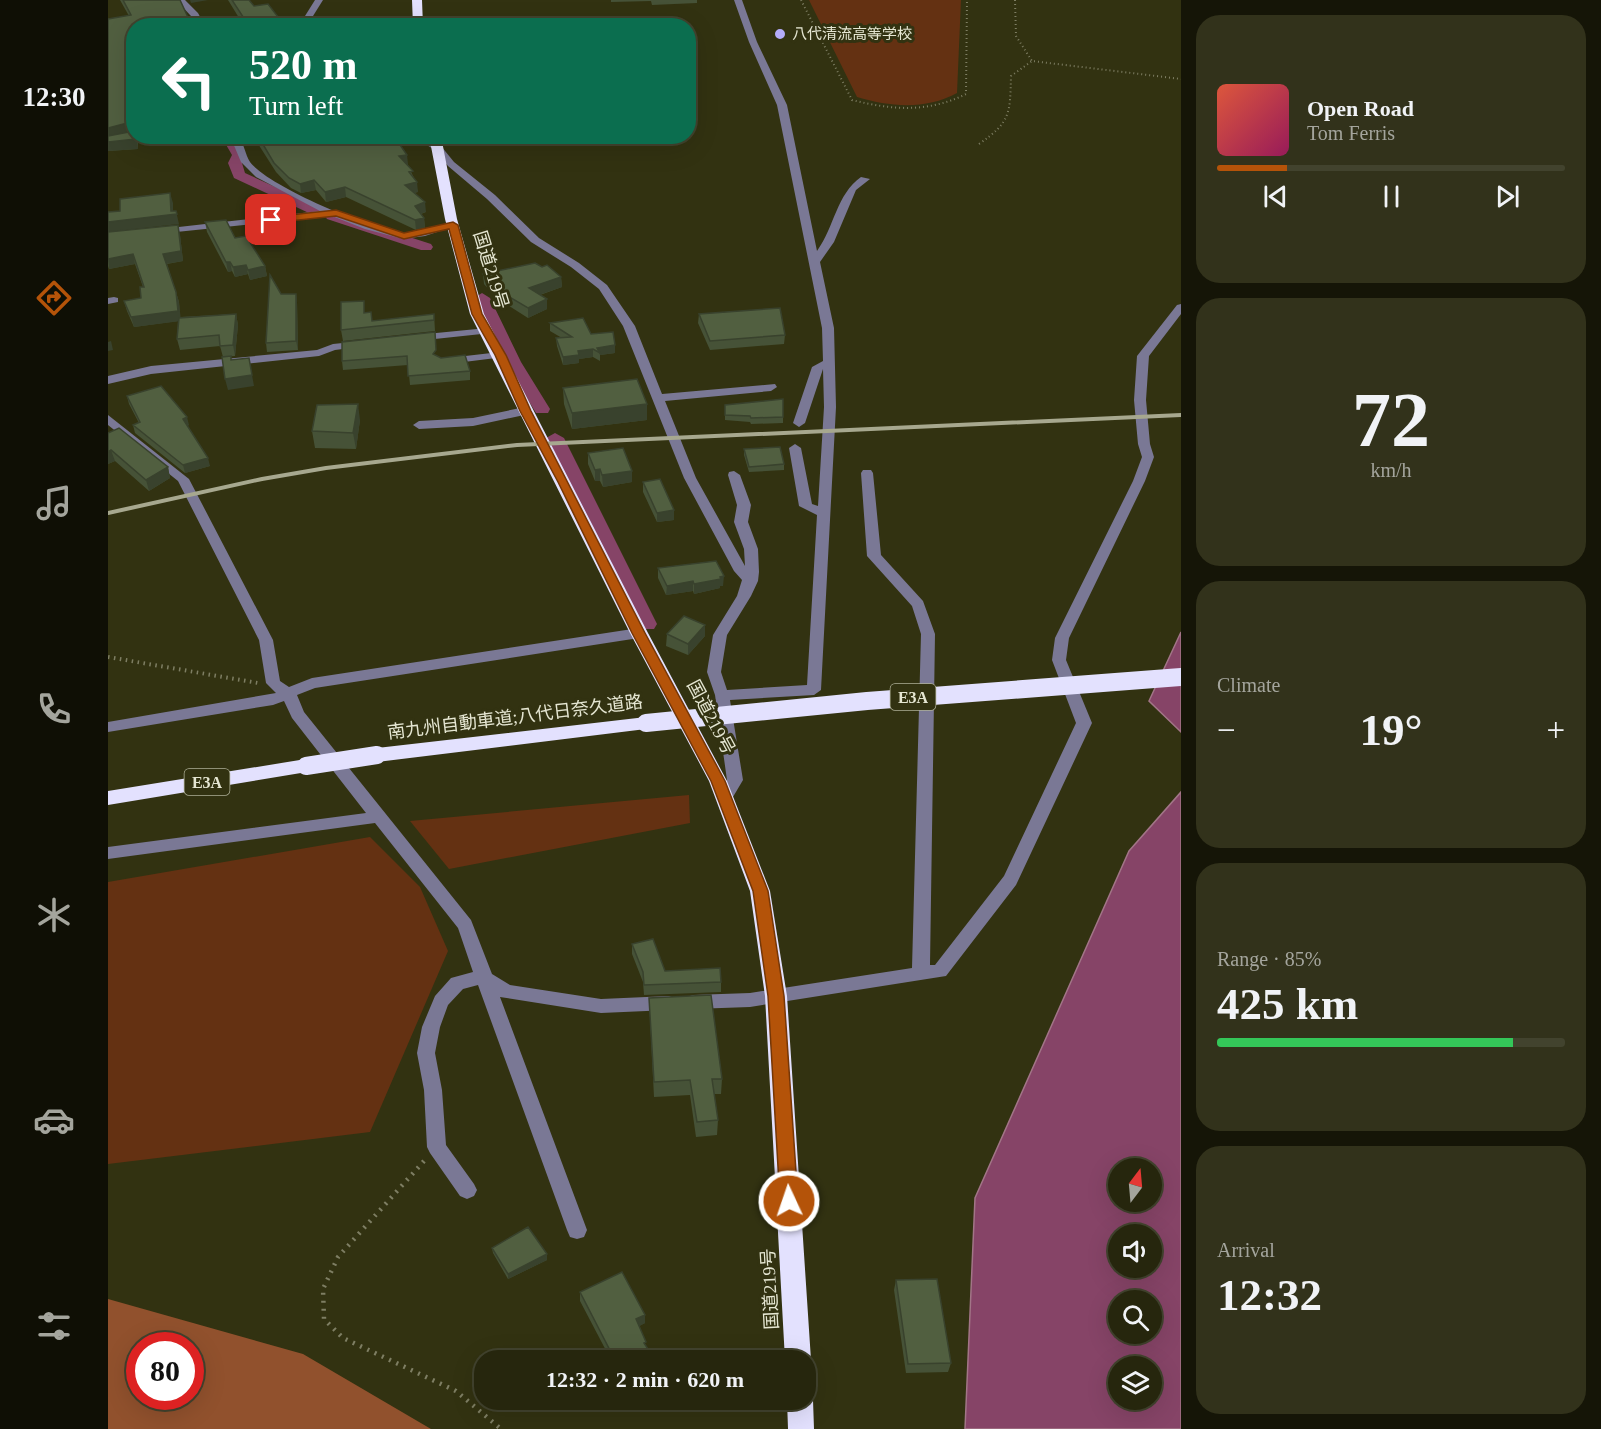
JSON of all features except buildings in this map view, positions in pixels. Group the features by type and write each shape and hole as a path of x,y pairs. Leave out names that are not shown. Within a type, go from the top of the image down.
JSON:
{"highway":[{"path":"417,0 418,18"},
{"name":"国道219号","path":"437,144 453,225 477,314 500,355 525,411 564,482 724,798 760,891 776,996 797,1350"},
{"name":"南九州自動車道;八代日奈久道路","path":"108,798 376,755 646,723 867,701 1181,677"},
{"path":"800,1410 801,1429"}],"street":[{"path":"180,0 197,18"},
{"path":"309,18 319,0"},
{"path":"722,695 814,690 830,407 828,328 782,105 753,42 738,0"},
{"path":"108,141 126,138"},
{"path":"239,144 248,165 271,184 336,213 404,236 453,225"},
{"path":"438,144 451,164 535,240 575,265 603,287 629,326 690,478 741,571 751,581"},
{"path":"814,263 829,242 852,188 865,178"},
{"path":"146,233 336,213"},
{"path":"467,1190 437,1147 433,1090 426,1053 431,1028 441,1001 457,983 482,977 507,992 601,1006 750,1000 921,972 940,971 1010,880 1084,723 1059,660 1062,638 1148,457 1144,444 1140,400 1143,356 1181,307"},
{"path":"399,340 487,332"},
{"path":"108,380 151,370 319,353 333,347 375,342"},
{"path":"442,362 500,355"},
{"path":"799,423 818,367 829,363"},
{"path":"657,398 771,387"},
{"path":"419,425 473,422 525,411"},
{"path":"108,419 183,479 266,640 273,683 289,694 297,714 465,925 482,977 577,1230"},
{"path":"795,448 806,506 824,513"},
{"path":"867,473 874,556 918,604 928,634 921,972"},
{"path":"724,798 735,780 722,695 714,672 720,635 751,581 751,549 741,522 744,505 734,475"},
{"path":"108,727 273,699 312,683 639,633"},
{"path":"108,853 378,817"}],"path":[{"path":"801,0 852,100 885,108 908,110 948,104 966,94 967,0"},
{"path":"1015,0 1017,9 1014,32 1020,50 1032,62 1181,80"},
{"path":"979,144 1004,128 1010,117 1011,76 1032,62"},
{"path":"108,657 244,682 273,683"},
{"path":"437,1147 338,1257 323,1289 324,1319 343,1338 456,1391 501,1429"}],"shaded area":[{"path":"809,0 961,0 957,93 933,102 908,105 882,103 857,97"},
{"path":"1181,632 1181,732 1149,701"},
{"path":"1181,792 1181,1429 965,1429 975,1198 1129,851"},
{"path":"689,795 690,823 449,869 410,821"},
{"path":"370,837 420,887 448,951 370,1132 108,1164 108,882"},
{"path":"108,1299 303,1354 431,1429 108,1429"}],"waterway":[{"path":"234,144 239,155 235,163 239,175 316,211"},
{"path":"332,216 426,247"},
{"path":"482,298 513,362 542,409"},
{"path":"555,438 647,624"}],"railway":[{"path":"108,513 262,479 326,468 517,445 1181,415"}],"place":[{"name":"八代清流高等学校","path":"780,34"}],"route":[{"path":"271,220 336,213 404,236 453,225 477,314 500,355 525,411 564,482 639,633 718,781 760,891 776,996 789,1201"}]}
